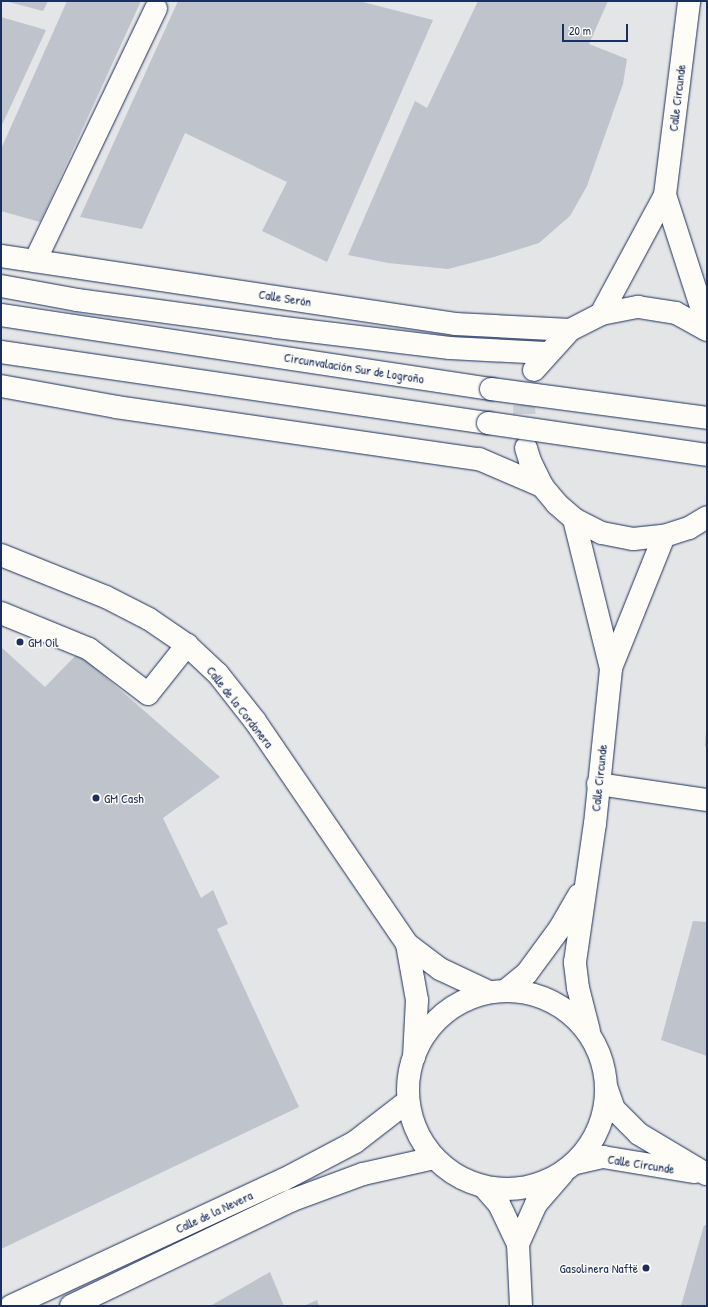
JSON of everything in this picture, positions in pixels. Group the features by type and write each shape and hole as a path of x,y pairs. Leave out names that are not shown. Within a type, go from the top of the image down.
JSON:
{"main road":[{"name":"Calle Circunde","path":"601,314 666,195 689,1"},
{"path":"35,261 156,9"},
{"name":"Calle Circunde","path":"666,195 707,325"},
{"name":"Calle Serón","path":"1,256 455,324 570,330"},
{"path":"1,286 76,300 276,327 450,348 540,362 570,330 601,314 638,307 676,313 707,330"},
{"name":"Circunvalación Sur de Logroño","path":"1,315 491,389 707,418"},
{"path":"1,352 707,455"},
{"path":"1,386 116,407 480,459 542,486"},
{"path":"526,448 530,461 542,486 557,504 574,519 602,533 633,539 664,536 689,528 707,517"},
{"name":"Calle Circunde","path":"574,519 611,668"},
{"name":"Calle Circunde","path":"590,1034 578,988 575,962 611,668 664,536"},
{"name":"Calle de la Cordonera","path":"1,555 106,597 149,619 187,645 218,674 255,721 406,944 440,969 497,992"},
{"path":"1,613 89,649 148,694 187,645"},
{"path":"598,784 707,800"},
{"name":"Calle Circunde","path":"497,992 527,973 560,928 584,887"},
{"name":"Calle de la Cordonera","path":"406,944 417,1000 414,1057"},
{"path":"518,1244 536,1204 593,1142 604,1117 608,1089 603,1060 590,1034 570,1013 546,998 520,991 497,992 468,998 446,1011 423,1036 414,1057 410,1068 408,1101 416,1132 434,1158 457,1176 484,1188 499,1204 518,1244 521,1306"},
{"name":"Calle Circunde","path":"608,1089 614,1109 639,1134 707,1174"},
{"name":"Calle de la Nevera","path":"11,1306 290,1176 355,1142 408,1101"},
{"name":"Calle Circunde","path":"484,1188 517,1189 537,1186 569,1169 603,1157 707,1174"},
{"name":"Calle de la Nevera","path":"71,1306 290,1201 363,1174 434,1158"}],"shaded area":[{"path":"1,1 707,1 707,1306 1,1306"}],"building":[{"path":"5,1 48,1 43,11"},
{"path":"67,1 141,1 40,222 1,211 1,149"},
{"path":"178,1 359,1 433,20 327,262 262,231 287,182 185,133 142,229 80,217"},
{"path":"478,1 608,1 589,44 627,59 623,84 587,186 570,216 539,243 494,257 448,269 388,263 348,255 415,101 427,108"},
{"path":"1,17 46,30 1,127"},
{"path":"1,647 45,687 78,653 220,777 163,818 201,898 213,890 228,924 217,929 299,1107 1,1249"},
{"path":"707,732 707,747 705,746"},
{"path":"693,921 707,922 707,1056 661,1040"},
{"path":"704,1225 707,1226 707,1306 681,1306"},
{"path":"270,1272 284,1306 210,1306"},
{"path":"317,1300 319,1306 304,1306"}],"tunnel":[{"path":"526,447 524,405 534,370"}],"place":[{"name":"GM Oil","path":"20,642"},
{"name":"GM Cash","path":"96,798"},
{"name":"Gasolinera Naftë","path":"646,1268"}]}
